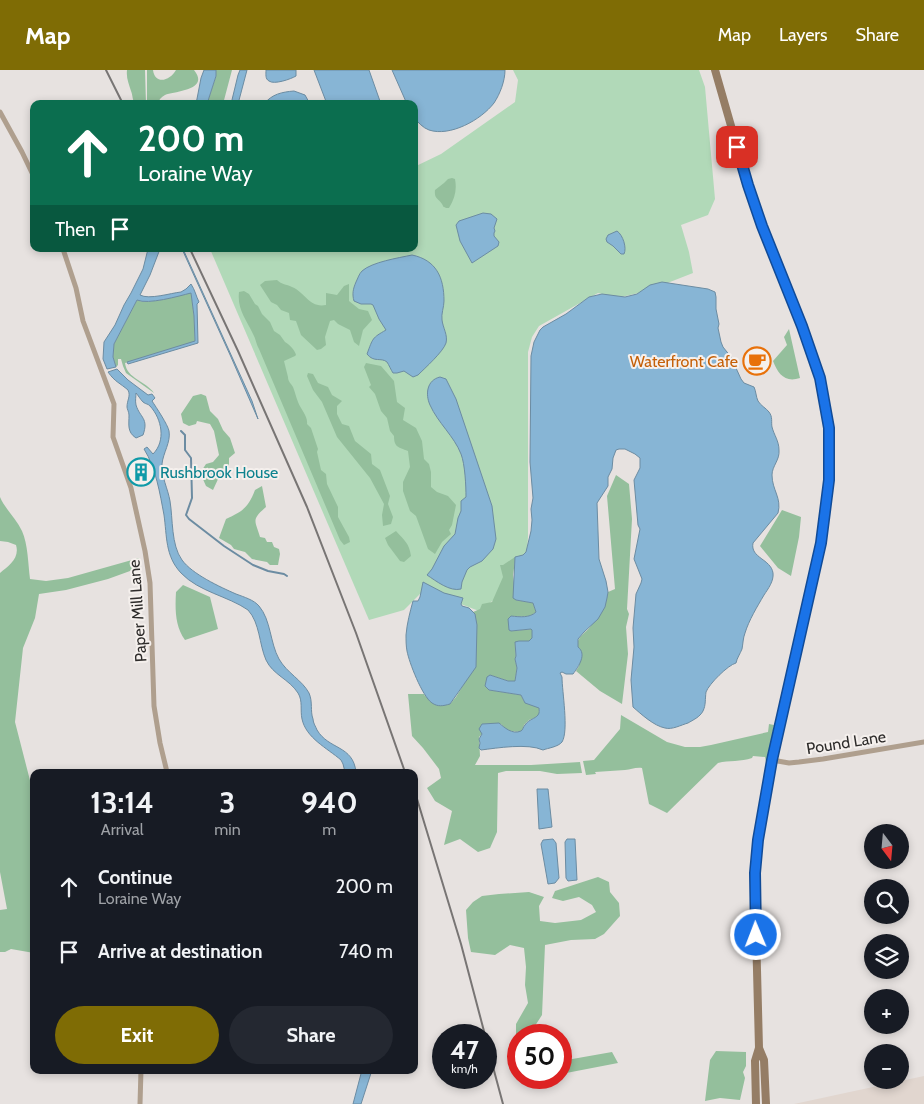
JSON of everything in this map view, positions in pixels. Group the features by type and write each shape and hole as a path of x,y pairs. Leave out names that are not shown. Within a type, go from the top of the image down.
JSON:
{"main road":[{"path":"715,70 750,193 802,326 820,378 829,428 829,480 821,543 772,760 762,815 755,873 759,1048 764,1060 766,1104"},
{"path":"756,1104 754,1061 759,1048"}],"street":[{"path":"0,112 30,169"},
{"name":"Paper Mill Lane","path":"64,252 76,288 83,321 114,404 113,437 131,488 145,551 150,583 154,706 166,769"},
{"name":"Pound Lane","path":"772,760 799,762 924,742"},
{"path":"140,1104 141,1074"}],"shaded area":[{"path":"924,1076 924,1104 794,1104 864,1089 909,1089 909,1079"}],"green space":[{"path":"127,70 145,70 146,100 133,100"},
{"path":"147,70 153,70 157,78 163,80 170,77 176,70 194,70 198,77 198,82 195,86 165,95 159,100 147,100"},
{"path":"216,70 232,70 224,100 208,100"},
{"path":"513,70 699,70 705,87 715,199 708,215 681,225 693,273 647,291 617,298 598,293 539,326 532,337 528,352 527,554 514,558 507,590 479,611 424,590 404,610 369,620 211,252 418,252 418,165 441,154 515,102 518,80"},
{"path":"452,178 455,179 455,194 449,208 446,208 443,207 436,197 435,190"},
{"path":"277,280 297,290 311,302 320,305 326,305 326,293 337,295 344,286 349,284 349,301 359,309 368,311 372,320 363,330 359,346 354,342 350,330 334,320 330,321 325,337 326,345 317,350 301,335 296,321 290,320 289,313 281,310 271,302 260,285 265,281"},
{"path":"244,291 249,294 262,314 270,322 274,331 292,347 296,355 284,361 288,379 307,424 311,428 318,449 321,470 326,474 327,484 338,507 338,517 349,537 350,542 344,545 340,540 239,304 239,292"},
{"path":"191,292 195,342 125,363 129,373 154,393 126,373 121,359 118,359 116,367 113,357 114,344 137,300 156,301"},
{"path":"789,329 800,378 795,379 783,376 777,370 773,361 787,345 784,337"},
{"path":"366,363 381,366 394,381 397,402 405,408 403,420 416,428 422,441 424,459 429,464 431,472 431,487 437,492 448,496 456,505 452,525 449,530 451,534 442,542 435,554 428,549 416,516 410,511 403,491 403,482 410,467 408,451 396,445 387,418 381,411 375,394 369,387 371,385 364,367"},
{"path":"308,373 313,374 318,383 328,387 332,395 342,401 337,406 337,414 342,424 349,426 355,441 371,454 372,464 380,470 390,496 388,504 393,517 391,524 383,526 384,504 370,478 337,437 322,402 313,390 307,376"},
{"path":"201,394 206,396 210,411 218,419 223,430 230,438 235,453 229,458 229,467 219,477 213,490 206,486 202,477 202,470 206,464 213,462 219,455 214,431 210,424 197,421 196,424 189,426 183,423 181,414 193,396"},
{"path":"616,475 629,484 632,519 627,609 629,614 626,627 628,654 622,704 600,691 576,671 579,666 579,648 577,643 600,613 608,592 615,589 607,496"},
{"path":"262,486 266,507 256,518 256,523 260,537 265,538 267,542 272,542 274,547 279,549 278,565 270,565 267,562 252,559 245,552 234,549 219,538 226,519 244,508 255,490"},
{"path":"0,497 20,526 24,536 30,579 46,581 68,578 139,558 141,567 108,579 66,590 39,594 35,618 23,648 15,722 30,780 30,952 11,949 0,952 0,910 7,909 0,872 0,573 13,561 17,550 16,545 0,541"},
{"path":"782,510 801,517 791,576 778,568 760,546"},
{"path":"396,531 409,548 411,556 404,562 400,561 385,538"},
{"path":"515,557 513,575 516,600 533,603 536,612 528,616 511,616 512,631 531,629 532,638 529,641 515,643 517,668 515,681 508,681 490,675 489,690 521,695 524,701 539,708 539,714 537,717 529,720 520,732 507,731 501,724 482,732 479,737 480,756 475,765 531,765 580,762 582,773 557,774 540,771 506,771 498,773 497,832 490,848 478,852 460,839 444,845 452,811 435,801 427,788 441,778 439,769 412,736 408,694 424,694 425,696 450,704 456,697 465,682 475,614 473,612 480,609 482,604 492,602 503,577 500,565"},
{"path":"183,585 210,597 218,629 185,640 177,623 176,611 176,592"},
{"path":"621,715 667,742 685,747 700,747 768,732 769,724 774,725 767,762 765,757 753,756 752,758 739,761 718,763 667,813 649,804 642,768 595,772 596,774 586,775 583,761 594,760 620,729"},
{"path":"598,877 609,882 610,892 619,903 620,916 604,934 595,939 571,940 545,945 542,1015 536,1024 516,1024 528,1003 525,985 524,948 510,945 495,955 471,952 466,910 482,896 529,892 544,897 539,906 540,921 555,923 581,920 596,912 592,905 579,897 563,901 552,898 555,891"},
{"path":"716,1051 746,1052 746,1066 743,1072 745,1078 740,1100 720,1098 705,1101 710,1060"},
{"path":"612,1052 618,1063 572,1072 572,1059"}],"water":[{"path":"204,70 216,70 208,100 197,100"},
{"path":"240,70 247,70 239,100 232,100"},
{"path":"266,70 296,70 296,76 282,81 271,82 267,79"},
{"path":"314,70 369,70 380,100 325,100"},
{"path":"392,70 505,70 500,92 494,103 473,121 455,129 437,132 427,129 418,122 418,100 405,100"},
{"path":"294,91 305,95 308,100 268,100 285,92"},
{"path":"483,213 491,214 497,219 494,236 499,242 498,246 472,263 460,241 456,225 459,221"},
{"path":"617,231 624,242 624,254 621,254 606,239 608,235"},
{"path":"147,252 159,252 140,295 154,297 181,292 191,284 194,288 199,302 197,304 198,343 128,364 127,362 195,341 191,293 156,301 137,300 114,344 113,357 116,367 107,369 103,359 104,342 115,325 143,269"},
{"path":"183,252 252,401 258,419"},
{"path":"412,255 420,257 433,265 440,277 444,292 442,320 446,334 446,343 438,355 418,375 413,377 404,371 393,373 387,362 372,358 367,354 374,339 386,330 373,305 354,301 353,294 359,275 366,268"},
{"path":"662,282 708,289 715,292 718,328 723,347 731,357 741,379 744,383 754,387 758,401 771,416 772,427 779,447 779,454 772,475 779,508 778,513 753,543 753,548 757,555 771,568 773,573 772,582 749,623 736,663 724,671 708,689 704,709 700,715 688,723 668,728 656,725 640,713 633,707 631,680 636,594 642,579 634,559 640,529 634,480 640,468 640,458 625,449 616,450 612,469 608,477 608,486 597,503 599,559 606,581 607,598 605,607 598,619 578,639 578,647 581,650 582,657 578,667 573,674 560,673 562,677 565,720 562,742 543,750 521,746 481,750 479,748 479,739 482,734 479,729 482,724 499,723 509,730 518,732 522,731 527,723 537,716 539,712 539,708 525,703 521,695 489,690 485,686 487,677 490,675 508,681 515,681 517,668 515,642 529,641 532,638 532,630 511,631 509,630 508,619 511,616 528,616 536,612 533,603 513,598 515,557 526,552 532,520 533,498 530,462 531,356 534,342 543,327 566,314 589,297 602,294 625,297 637,294 650,285"},
{"path":"117,369 148,395 152,394 155,398 152,401 168,428 169,439 162,469 170,501 174,539 178,554 192,570 207,580 252,600 259,606 266,618 279,659 309,693 313,722 317,730 328,741 346,752 354,763 355,769 344,769 341,760 308,732 302,719 300,696 269,665 255,621 248,610 196,585 181,573 172,560 169,553 157,481 152,464 144,449 147,447 153,454 157,449 161,437 160,423 154,411 136,393 136,405 144,421 145,429 143,435 136,438 129,428 127,407 129,392 108,372"},
{"path":"440,377 446,379 456,399 492,506 496,539 493,549 482,561 467,570 461,589 457,590 443,585 427,575 444,546 455,534 461,511 461,501 466,497 461,454 433,412 428,401 428,388 430,384"},
{"path":"423,582 444,593 463,598 462,606 469,608 475,614 477,625 476,667 450,704 441,706 432,703 424,693 410,663 406,645 406,635 413,601 418,601"},
{"path":"537,789 548,789 552,827 539,829"},
{"path":"553,839 556,843 559,878 555,883 548,884 541,844 543,840"},
{"path":"567,839 575,839 577,880 568,881 566,878 565,842"},
{"path":"361,1074 371,1074 361,1104 353,1104"}],"waterway":[{"path":"181,431 185,435 185,450 191,458 192,498 186,515 224,546 253,565 287,576"}],"railway":[{"path":"106,70 121,100"},
{"path":"191,252 238,351 307,507 356,633 404,769"},
{"path":"418,802 461,944 482,1024"},
{"path":"497,1082 503,1104"}],"place":[{"name":"Waterfront Cafe","path":"757,361"},
{"name":"Rushbrook House","path":"141,472"}],"route":[{"path":"737,147 762,226 802,326 820,378 829,428 829,480 821,543 772,760 758,840 755,873 756,935"}]}
